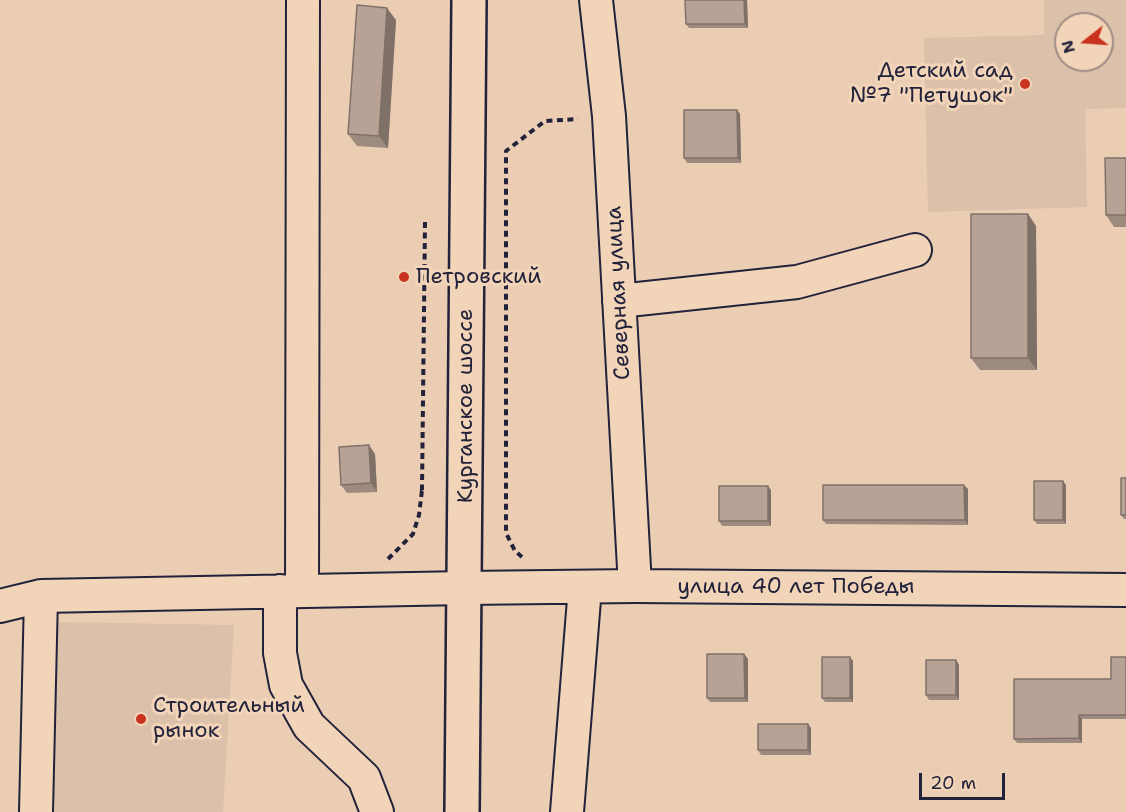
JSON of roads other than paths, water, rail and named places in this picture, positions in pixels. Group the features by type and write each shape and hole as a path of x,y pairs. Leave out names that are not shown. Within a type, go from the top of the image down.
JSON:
{"main road":[{"name":"Курганское шоссе","path":"462,812 469,0"}],"street":[{"path":"303,0 291,591 280,653 286,685 309,726 364,778 377,812"},
{"name":"Северная улица","path":"596,0 609,116 635,586"},
{"path":"619,301 797,282 915,250"},
{"name":"улица 40 лет Победы","path":"0,606 40,596 465,588 635,586 1126,590"},
{"path":"567,812 585,587"},
{"path":"36,812 40,596"}],"place":[{"name":"Детский сад №7 \"Петушок\"","path":"1025,84"},
{"name":"Петровский","path":"404,277"},
{"name":"Строительный рынок","path":"141,719"}]}
